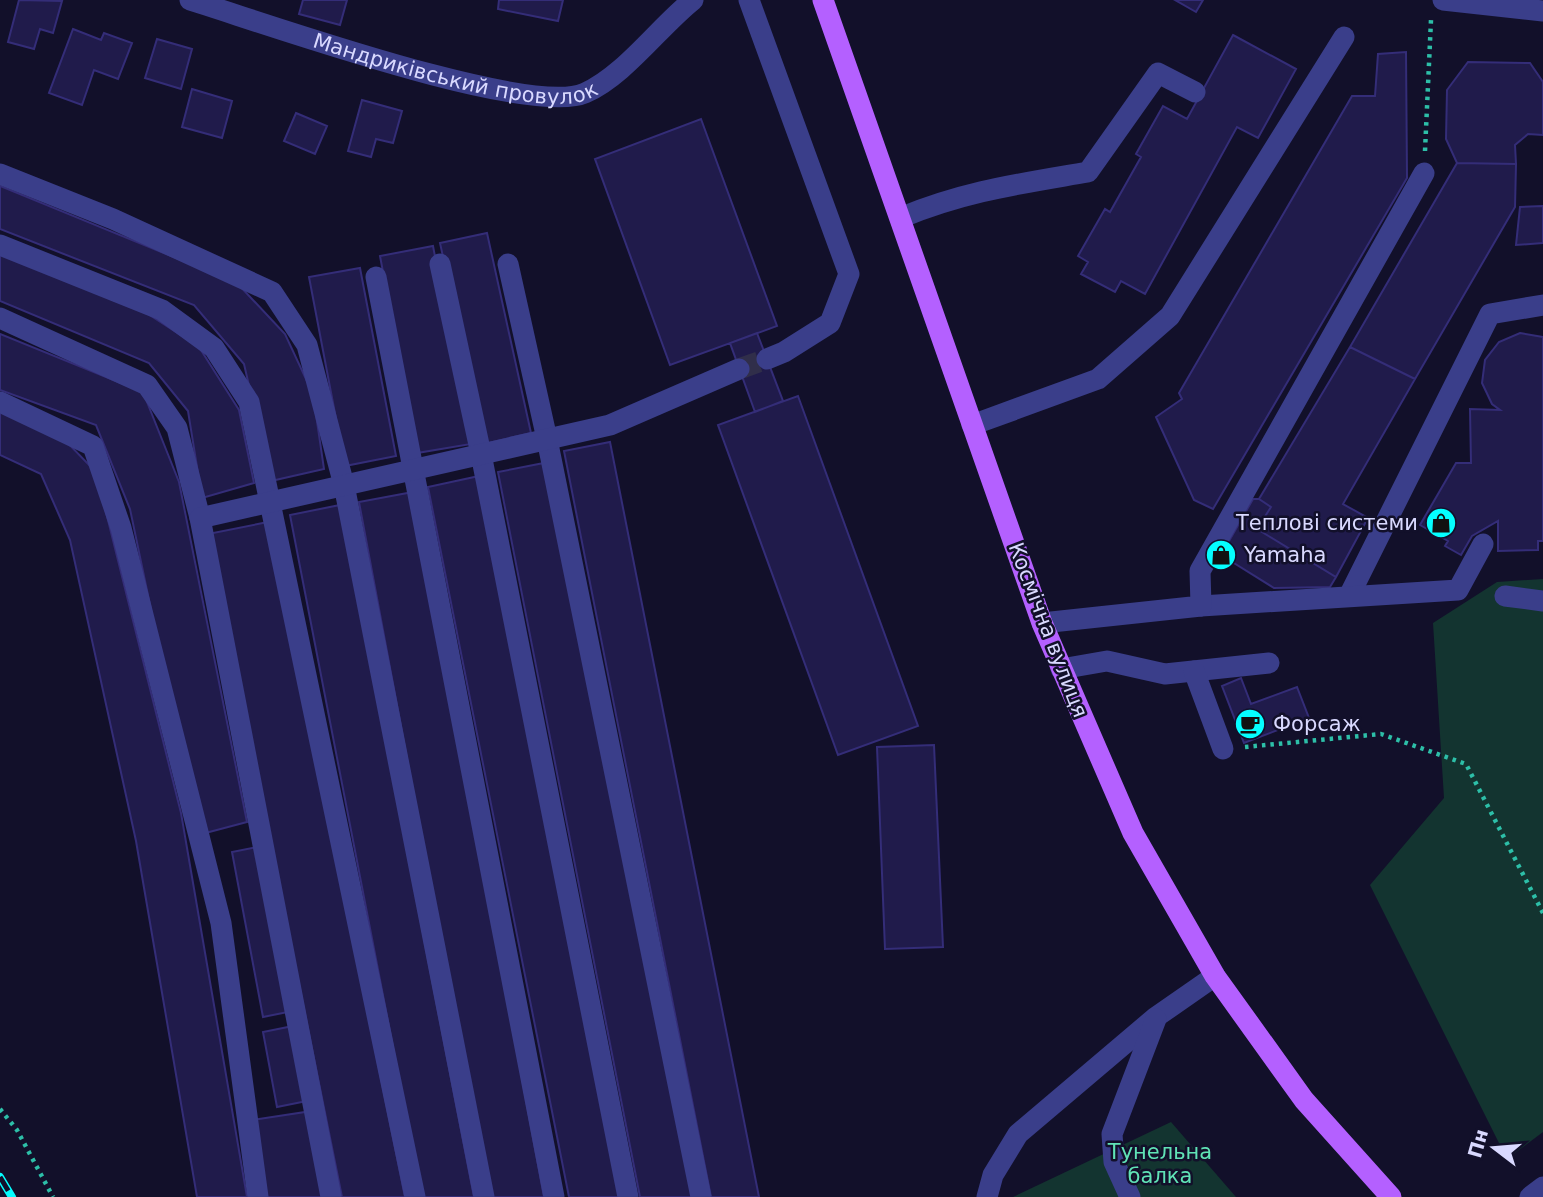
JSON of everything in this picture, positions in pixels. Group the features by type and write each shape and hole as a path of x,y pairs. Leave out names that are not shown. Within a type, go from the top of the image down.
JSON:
{"main road":[{"name":"Космічна вулиця","path":"823,0 1042,623 1133,833 1215,976 1304,1100 1391,1197"}],"street":[{"name":"Мандриківський провулок","path":"190,0 428,74 511,93 557,99 584,94 609,77 694,0"},
{"path":"749,0 849,274 830,323 784,352 767,359"},
{"path":"1437,7 1543,11"},
{"path":"972,425 1098,379 1170,316 1344,37"},
{"path":"900,219 944,200 978,191 1088,172 1158,74 1195,92"},
{"path":"1201,606 1200,571 1424,173"},
{"path":"0,174 113,219 272,292 307,345 344,485 484,1197"},
{"path":"0,245 162,310 214,348 249,402 272,501 415,1197"},
{"path":"440,264 481,454 628,1197"},
{"path":"508,264 547,439 701,1197"},
{"path":"376,278 554,1197"},
{"path":"1349,596 1490,314 1543,305"},
{"path":"0,318 148,385 177,428 200,518 331,1197"},
{"path":"200,518 610,425 739,369"},
{"path":"0,402 93,446 121,528 221,923 258,1197"},
{"path":"1042,623 1201,606 1458,590 1483,544"},
{"path":"1505,596 1543,601"},
{"path":"1061,669 1107,661 1165,674 1269,663"},
{"path":"1194,671 1223,748"},
{"path":"987,1197 993,1175 1017,1134 1156,1017 1215,976"},
{"path":"1129,1197 1114,1162 1112,1134 1156,1017"},
{"path":"1530,1197 1543,1187"}],"path":[{"path":"1424,173 1437,7"},
{"path":"1223,748 1381,734 1466,764 1543,913"},
{"path":"0,1109 17,1130 53,1197"}],"green space":[{"path":"1543,579 1543,1132 1507,1159 1370,885 1444,798 1433,623 1497,582"},
{"name":"Тунельна балка","path":"1171,1122 1236,1197 1013,1197"}],"building":[{"path":"19,0 62,1 53,33 40,29 34,49 8,42"},
{"path":"303,0 347,0 340,25 299,14"},
{"path":"499,0 563,0 558,21 498,9"},
{"path":"1175,0 1203,0 1196,12"},
{"path":"73,29 101,40 104,33 132,43 118,79 94,70 82,105 49,93"},
{"path":"1233,35 1296,69 1258,138 1237,127 1145,294 1121,281 1115,292 1081,274 1088,262 1078,256 1105,209 1110,212 1141,157 1136,154 1163,106 1187,119"},
{"path":"157,39 192,49 181,89 145,78"},
{"path":"1406,52 1407,178 1213,509 1194,500 1156,417 1182,399 1179,393 1352,96 1375,96 1378,54"},
{"path":"1468,62 1530,63 1543,82 1543,135 1528,134 1515,145 1516,164 1457,163 1446,139 1447,90"},
{"path":"192,89 232,101 222,138 182,127"},
{"path":"362,100 402,111 393,143 376,139 371,157 348,151"},
{"path":"296,113 327,126 315,154 284,141"},
{"path":"701,119 777,326 670,365 595,159"},
{"path":"1457,163 1516,164 1515,207 1415,379 1350,347"},
{"path":"0,186 237,283 285,334 313,394 324,469 271,481 244,364 194,305 0,229"},
{"path":"1543,206 1543,243 1516,245 1520,207"},
{"path":"487,233 531,433 484,444 440,243"},
{"path":"433,246 471,444 417,453 380,256"},
{"path":"0,254 148,314 199,347 239,410 254,483 202,498 188,411 149,363 0,301"},
{"path":"360,268 396,456 345,466 309,277"},
{"path":"757,333 783,401 755,412 730,343"},
{"path":"1520,333 1543,337 1543,541 1538,541 1538,550 1498,551 1498,521 1472,536 1461,555 1445,546 1448,541 1420,525 1456,463 1471,463 1470,409 1500,410 1492,404 1482,383 1485,360 1499,342"},
{"path":"0,334 143,392 179,482 247,822 198,835 130,509 96,425 0,390"},
{"path":"1350,347 1415,379 1343,504 1368,518 1336,577 1257,529 1271,507 1259,499"},
{"path":"798,396 918,726 838,755 718,425"},
{"path":"0,411 58,433 96,472 181,813 247,1197 197,1197 136,841 70,540 41,474 0,455"},
{"path":"610,442 759,1197 711,1197 564,451"},
{"path":"549,462 692,1197 640,1197 498,472"},
{"path":"479,476 623,1197 569,1197 428,487"},
{"path":"413,492 544,1197 489,1197 359,502"},
{"path":"1253,499 1259,499 1271,507 1257,529 1336,577 1330,587 1274,588 1221,555"},
{"path":"340,505 474,1197 422,1197 290,515"},
{"path":"268,522 405,1197 342,1197 208,534"},
{"path":"1241,678 1251,704 1297,687 1309,718 1244,743 1222,686"},
{"path":"934,745 943,947 885,949 877,747"},
{"path":"257,847 288,1012 263,1017 232,852"},
{"path":"293,1026 307,1101 277,1107 263,1032"},
{"path":"312,1111 325,1197 264,1197 253,1120"}],"tunnel":[{"path":"739,369 767,359"}],"railway":[{"path":"0,1177 12,1197"}],"place":[{"name":"Теплові системи","path":"1441,523"},
{"name":"Yamaha","path":"1221,555"},
{"name":"Форсаж","path":"1250,724"}]}
